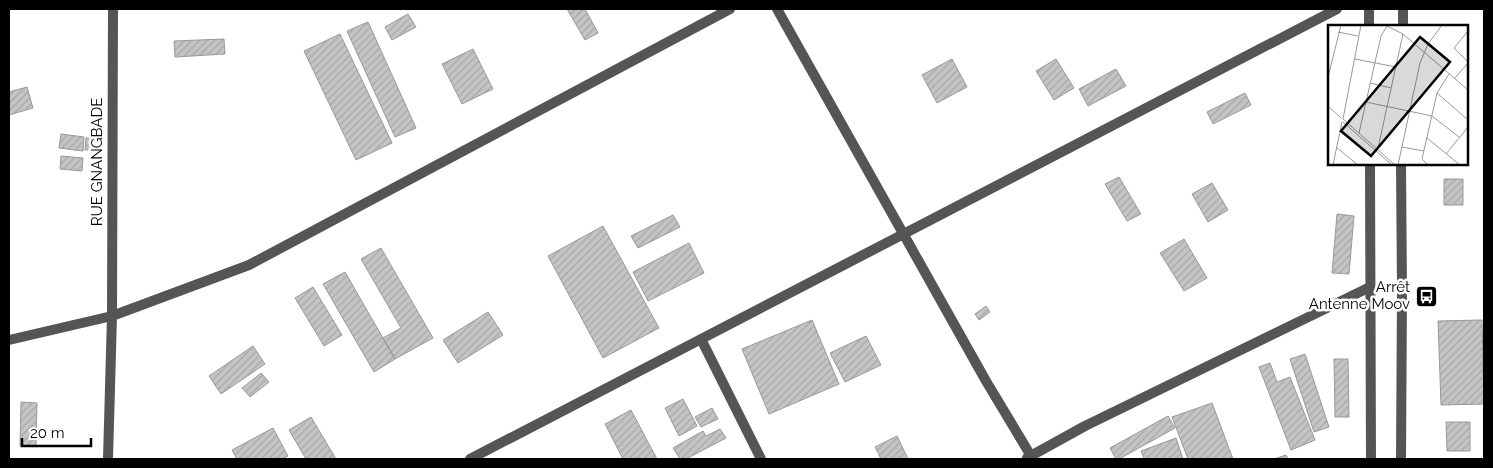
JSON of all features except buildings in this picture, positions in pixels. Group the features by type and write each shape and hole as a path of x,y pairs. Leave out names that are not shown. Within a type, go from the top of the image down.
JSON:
{"street":[{"name":"RUE GNANGBADE","path":"108,459 112,316 112,9"},
{"path":"9,340 112,316 249,265 730,9"},
{"path":"777,9 1028,458 1101,418 1370,287"},
{"path":"473,459 903,233 1337,9"},
{"path":"1369,9 1369,25"},
{"path":"1403,9 1403,25"},
{"path":"1370,165 1371,459"},
{"path":"1401,459 1402,165"},
{"path":"701,339 761,459"}],"place":[{"name":"Arrêt Antenne Moov","path":"1426,296"}]}
